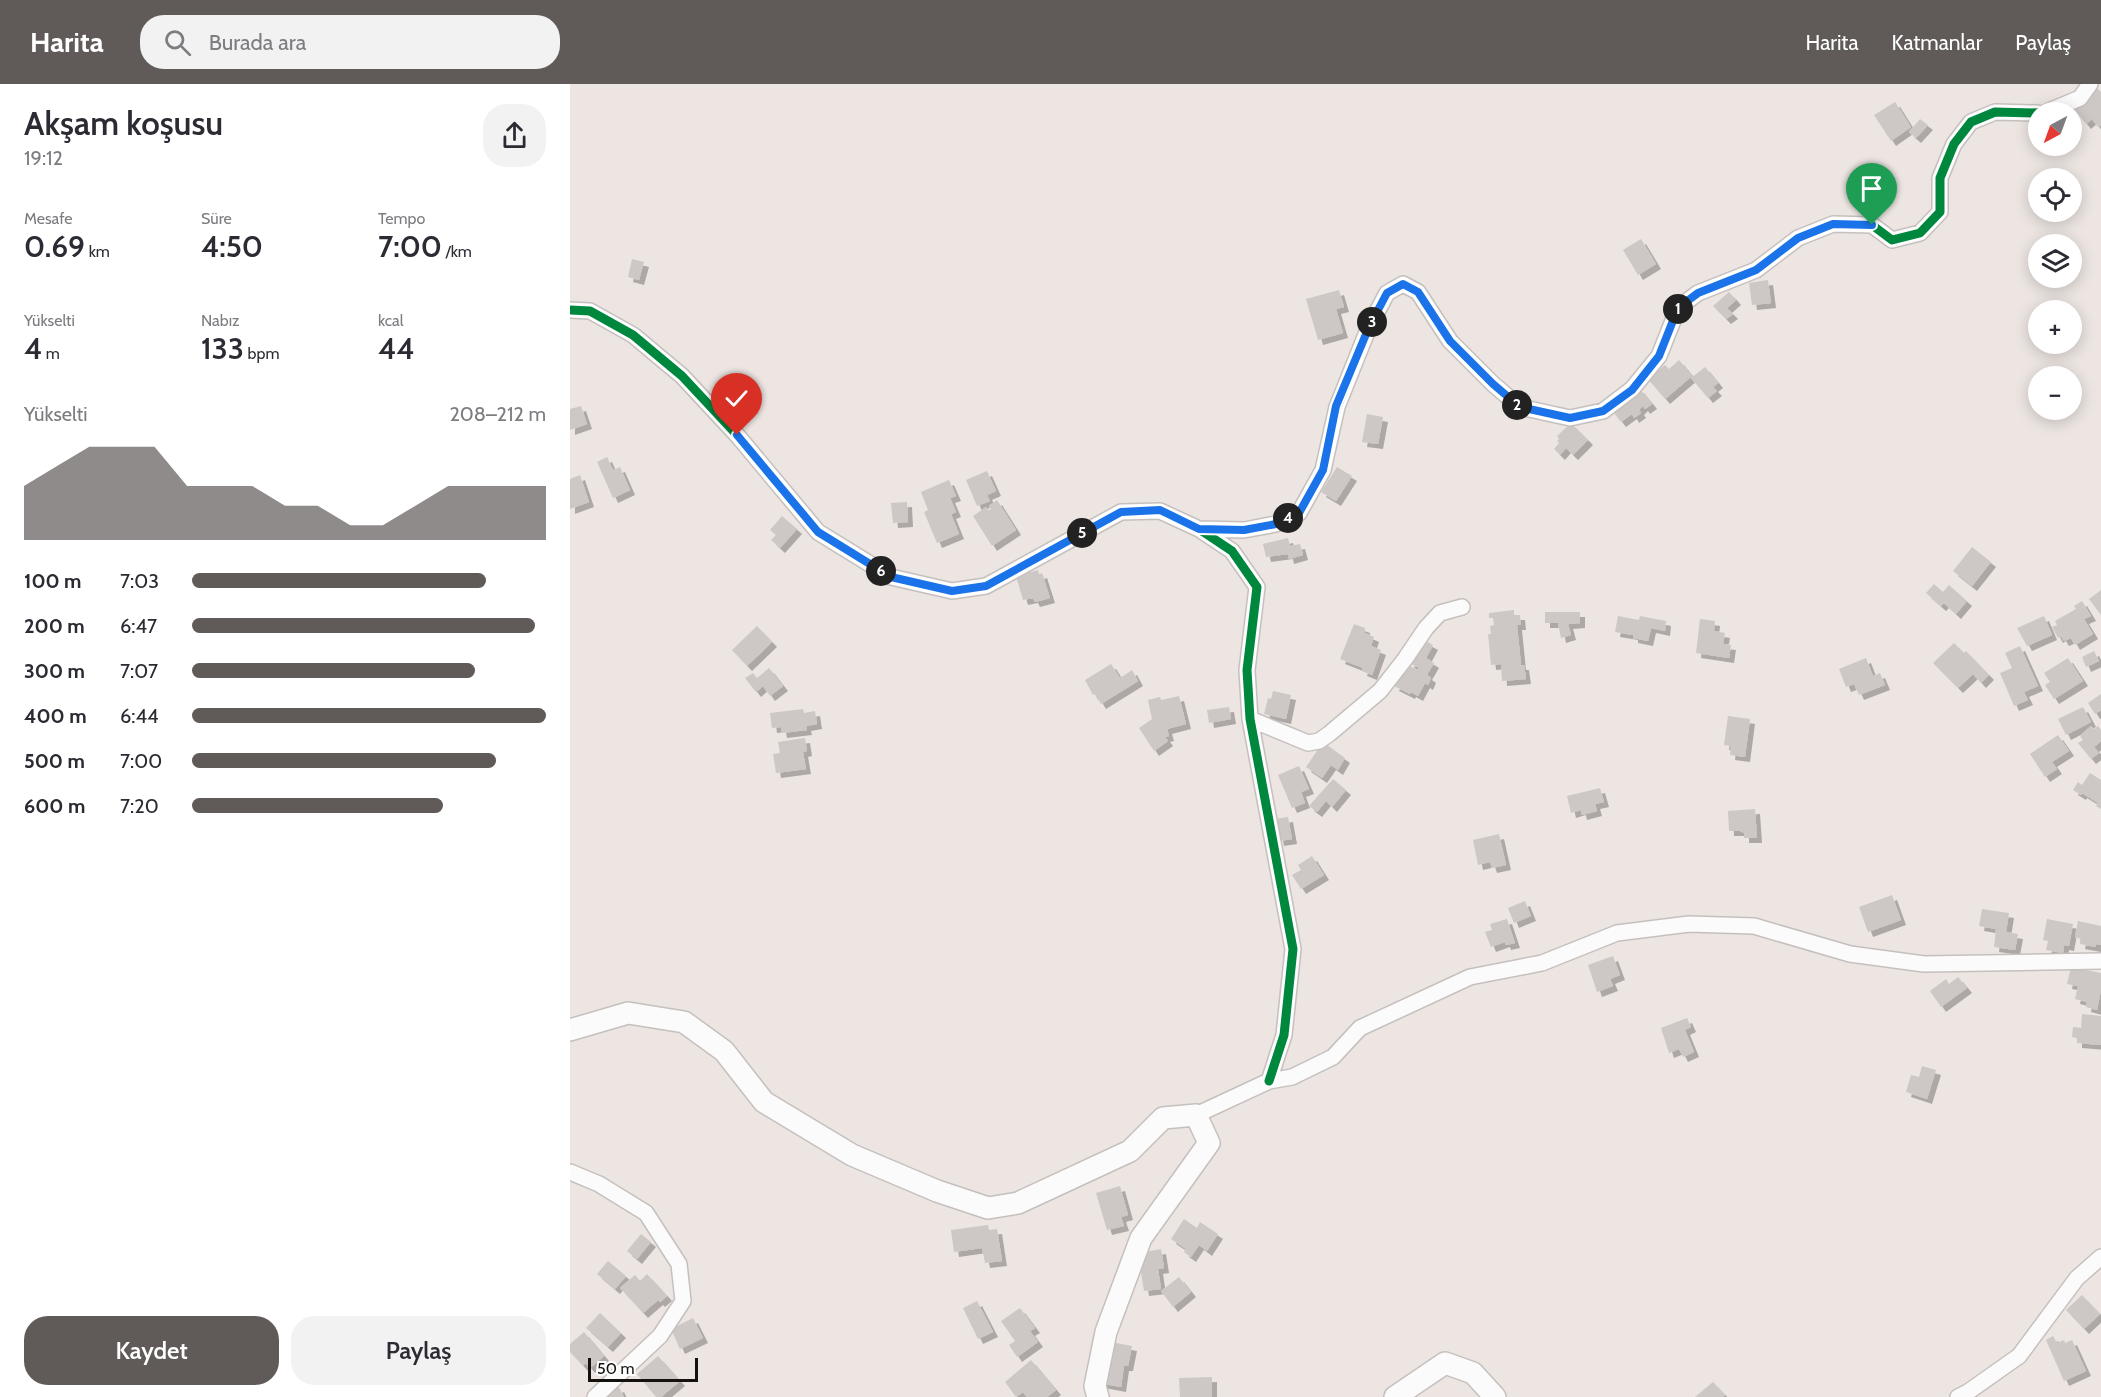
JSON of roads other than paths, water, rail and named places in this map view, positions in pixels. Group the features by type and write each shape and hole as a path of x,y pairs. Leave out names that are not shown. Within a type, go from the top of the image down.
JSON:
{"street":[{"path":"2071,102 2080,98 2090,84"},
{"path":"1199,529 1244,530 1276,524 1299,513 1323,470 1336,406 1369,327 1387,293 1403,284 1418,292 1450,341 1520,407 1570,418 1603,411 1632,390 1659,356 1678,308 1698,293 1756,270 1798,238 1833,224 1872,225 1892,240 1920,233 1940,212 1940,178 1954,144 1971,122 1995,112 2028,113"},
{"path":"570,310 590,311 633,335 682,376 730,427 818,532 891,577 952,591 986,586 1121,512 1160,510 1199,529 1232,551 1257,587 1247,670 1250,719 1293,949 1284,1035 1269,1081"},
{"path":"1250,719 1308,743 1319,741 1380,691 1426,628 1440,613 1462,607"},
{"path":"570,1030 628,1013 684,1022 724,1051 764,1102 852,1155 937,1191 988,1208 1018,1203 1130,1151 1163,1118 1196,1115 1269,1081 1293,1077 1333,1057 1360,1028 1470,977 1542,963 1617,933 1689,924 1754,926 1850,954 1924,964 2101,961"},
{"path":"1098,1397 1095,1386 1106,1332 1141,1238 1209,1143 1196,1115"},
{"path":"570,1172 599,1184 646,1213 679,1264 683,1301 660,1336 595,1397"},
{"path":"1958,1397 2019,1356 2077,1278 2101,1257"},
{"path":"1395,1397 1445,1363 1473,1373 1495,1397"}]}
